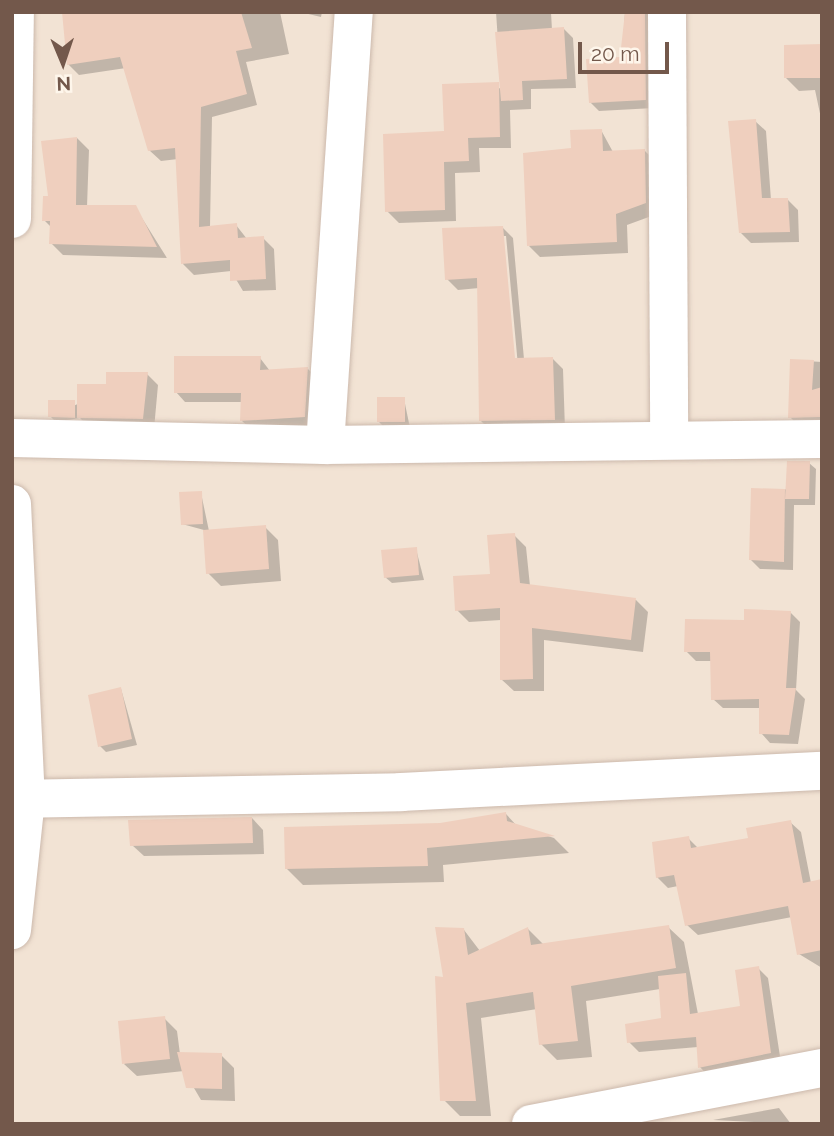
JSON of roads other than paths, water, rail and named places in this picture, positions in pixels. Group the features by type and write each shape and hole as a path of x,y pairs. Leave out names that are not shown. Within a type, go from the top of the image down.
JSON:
{"street":[{"path":"12,219 15,12"},
{"path":"325,444 354,12"},
{"path":"667,12 669,437"},
{"path":"12,438 325,444 669,437 822,439"},
{"path":"12,504 19,799 12,930"},
{"path":"19,799 401,792 822,771"},
{"path":"531,1124 822,1068"}]}
